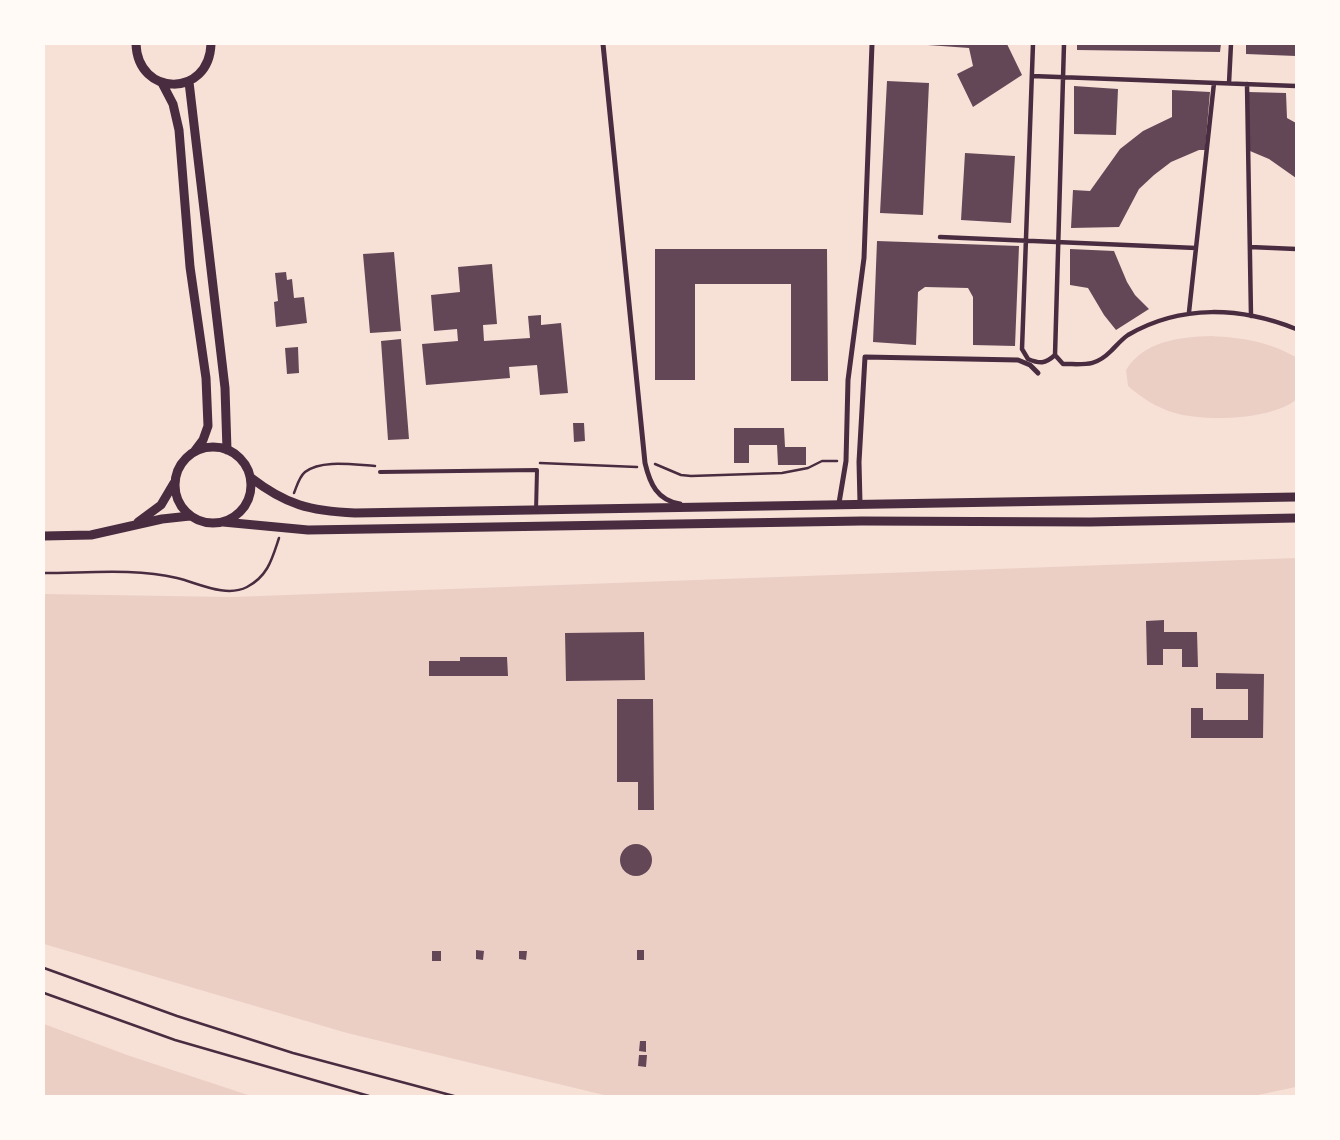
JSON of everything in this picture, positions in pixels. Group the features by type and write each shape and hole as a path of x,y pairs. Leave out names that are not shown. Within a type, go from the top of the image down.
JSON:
{"street":[{"path":"136,44 136,55 141,67 150,76 162,83 180,84 189,82 207,66 212,44"},
{"path":"603,44 645,463 651,484 657,493 671,503 688,506"},
{"path":"839,503 846,461 848,380 864,258 872,44"},
{"path":"1033,44 1022,349 1028,359 1039,363 1048,361 1055,354"},
{"path":"1064,44 1055,354 1063,364 1089,364 1101,361 1126,336 1160,319 1189,312 1224,312 1269,318 1296,329"},
{"path":"1228,84 1231,44"},
{"path":"1032,76 1296,86"},
{"path":"189,82 225,388 227,450"},
{"path":"127,528 149,516 161,505 174,483 182,462 194,452 203,440 208,426 206,378 190,267 179,130 173,104 162,83"},
{"path":"1189,312 1214,83"},
{"path":"1247,84 1251,316"},
{"path":"940,237 1196,248"},
{"path":"1250,247 1296,249"},
{"path":"860,503 859,462 865,357 1018,360 1030,365 1038,373"},
{"path":"194,452 209,447 227,450 242,461 250,477 250,494 246,505 236,516 223,522"},
{"path":"250,477 273,494 305,507 329,512 536,511 839,503 1296,497"},
{"path":"174,483 178,503 190,516 202,522 223,522 308,530 862,521 1090,522 1296,518"},
{"path":"44,536 90,535 162,519 190,516"}],"lane":[{"path":"380,472 537,470 536,511"}],"path":[{"path":"44,968 177,1016 293,1053 454,1096"},
{"path":"44,993 175,1040 369,1096"}],"shaded area":[{"path":"1211,336 1255,341 1275,347 1296,357 1296,400 1270,412 1237,417 1204,418 1175,413 1162,408 1128,386 1126,370 1142,353 1152,347 1175,340"},
{"path":"1296,558 1296,1087 1253,1096 608,1096 347,1033 44,944 44,594 232,597"},
{"path":"44,1024 127,1055 251,1096 44,1096"}],"building":[{"path":"914,44 1007,44 1022,75 973,107 957,74 973,66 969,48"},
{"path":"1077,44 1221,44 1220,52 1077,50"},
{"path":"1246,44 1296,44 1296,56 1246,54"},
{"path":"887,81 929,83 923,215 880,213"},
{"path":"1074,86 1118,89 1116,135 1074,134"},
{"path":"1172,90 1210,92 1205,150 1199,150 1171,162 1154,175 1139,189 1119,227 1071,228 1073,190 1090,191 1120,149 1143,131 1172,117"},
{"path":"1248,92 1286,93 1287,118 1296,123 1296,178 1269,159 1250,151"},
{"path":"965,153 1015,156 1011,223 961,220"},
{"path":"877,241 1019,246 1015,346 973,345 973,297 968,288 925,287 918,292 916,345 873,342"},
{"path":"655,249 827,249 828,381 791,381 791,284 695,284 695,380 655,380"},
{"path":"1070,249 1114,251 1127,282 1135,295 1149,309 1116,330 1104,315 1088,288 1070,285"},
{"path":"394,252 401,331 370,333 363,254"},
{"path":"492,264 497,324 483,325 484,341 530,338 528,316 541,315 541,325 561,323 568,393 540,395 537,365 509,367 510,378 426,385 422,344 458,341 457,329 434,331 431,295 460,292 458,267"},
{"path":"286,272 287,280 292,279 294,298 304,297 307,323 276,327 274,302 278,301 275,273"},
{"path":"401,339 409,439 388,440 381,341"},
{"path":"298,347 299,373 287,374 285,348"},
{"path":"573,423 584,423 585,441 574,442"},
{"path":"734,428 784,428 785,447 806,447 806,465 778,465 777,445 749,445 749,463 734,463"},
{"path":"1164,620 1164,632 1197,632 1198,667 1182,667 1182,649 1163,649 1163,665 1147,665 1146,621"},
{"path":"644,632 645,680 566,681 565,633"},
{"path":"460,657 507,657 508,676 429,676 429,661 460,661"},
{"path":"1216,673 1264,674 1263,738 1191,738 1191,708 1203,708 1203,720 1248,720 1248,689 1216,689"},
{"path":"617,699 653,699 654,810 638,810 638,782 617,782"},
{"path":"636,844 648,848 652,860 648,872 636,876 624,872 620,860 624,848"},
{"path":"476,950 484,951 483,960 476,959"},
{"path":"637,950 644,950 644,960 637,960"},
{"path":"432,951 441,951 441,961 432,961"},
{"path":"519,951 527,951 526,960 519,959"},
{"path":"640,1041 646,1041 646,1052 639,1051"},
{"path":"639,1055 647,1055 646,1067 638,1066"}]}
